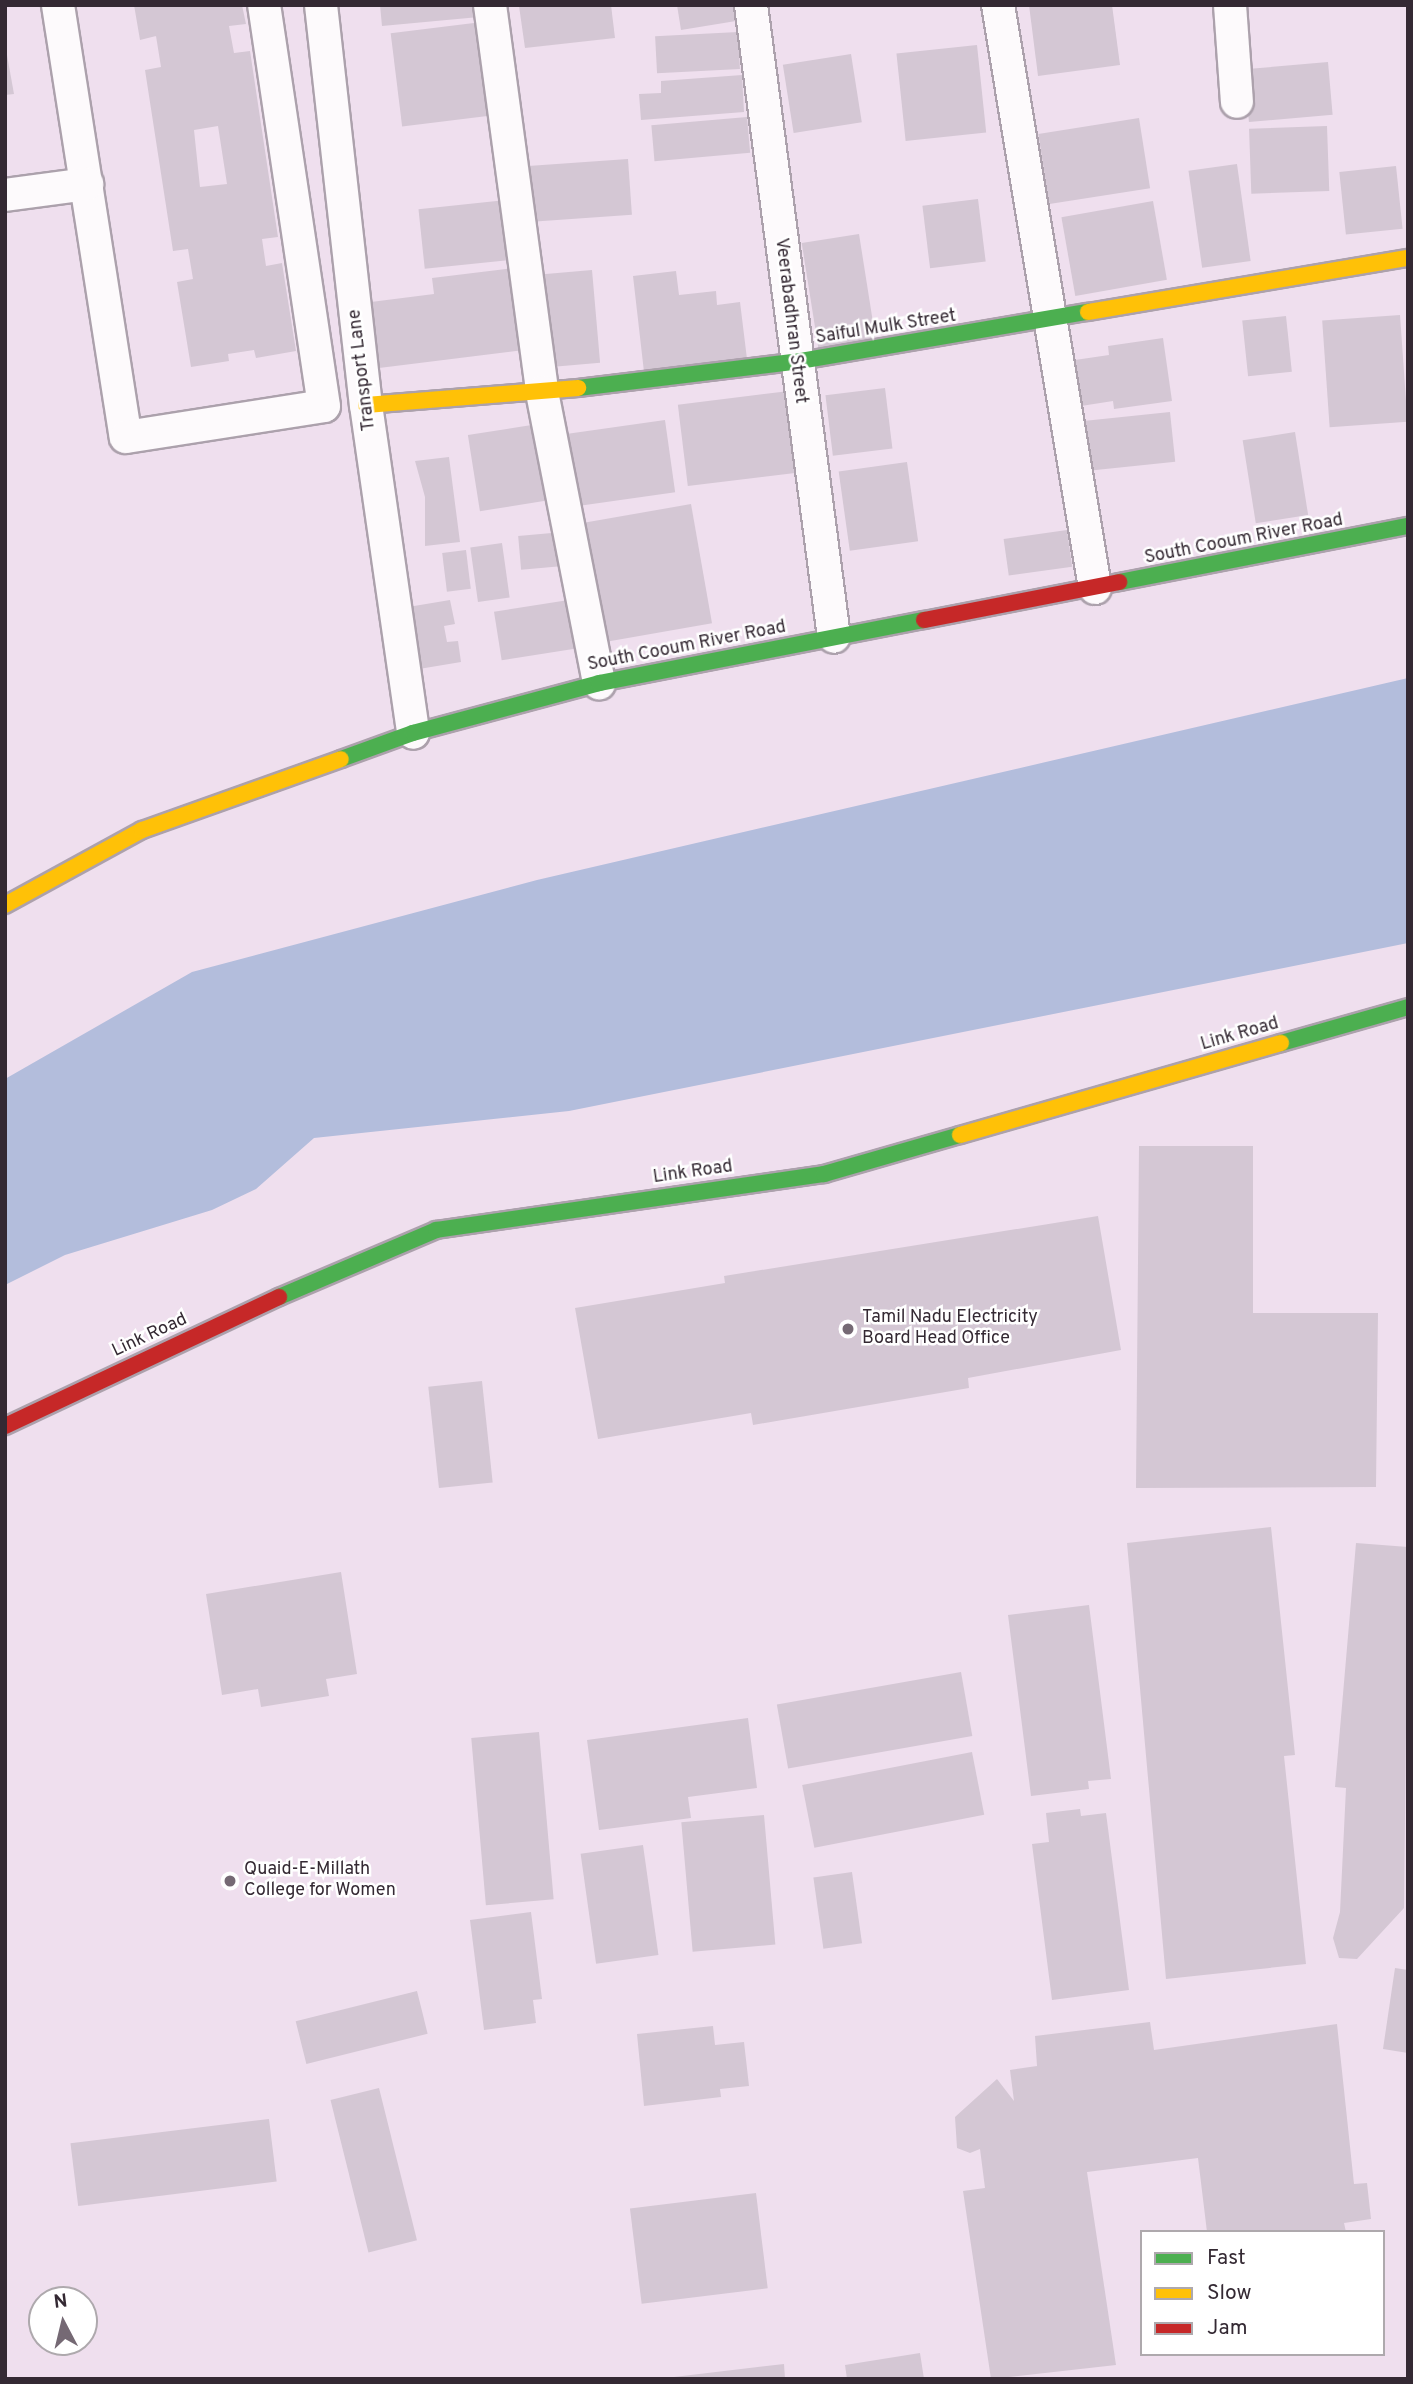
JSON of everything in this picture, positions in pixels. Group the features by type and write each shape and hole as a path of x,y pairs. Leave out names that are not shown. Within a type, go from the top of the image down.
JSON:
{"street":[{"path":"58,5 126,437 324,406 264,5"},
{"name":"Transport Lane","path":"321,5 366,405 413,733"},
{"path":"490,5 542,392 599,683"},
{"name":"Veerabadhran Street","path":"751,5 794,362 834,637"},
{"path":"998,5 1096,588"},
{"path":"1230,5 1237,102"},
{"path":"5,195 87,184"},
{"name":"Saiful Mulk Street","path":"366,405 542,392 794,362 1050,321 1408,258"},
{"name":"South Cooum River Road","path":"5,905 142,830 413,733 599,683 1408,526"},
{"name":"Link Road","path":"5,1426 320,1277 436,1230 824,1174 1408,1007"}],"water":[{"path":"1408,678 1408,943 569,1111 314,1138 256,1189 212,1210 65,1255 5,1285 5,1079 192,972 537,880"}],"building":[{"path":"134,5 242,5 246,24 229,26 234,53 250,51 278,237 262,239 266,266 282,263 296,351 256,358 254,350 228,354 229,361 191,367 177,282 193,279 188,249 173,251 145,70 161,67 156,36 140,40","holes":["218,126 227,184 200,187 194,130"]},
{"path":"380,5 478,5 479,17 382,26"},
{"path":"611,5 615,38 525,48 519,6"},
{"path":"677,5 734,5 736,21 681,30"},
{"path":"1029,5 1112,5 1120,65 1038,76"},
{"path":"482,22 493,115 402,127 391,33"},
{"path":"738,32 740,69 657,73 655,36"},
{"path":"5,44 14,94 5,95"},
{"path":"977,45 986,133 906,141 896,53"},
{"path":"851,54 862,122 794,133 783,65"},
{"path":"1328,62 1333,115 1249,122 1244,69"},
{"path":"742,75 744,112 641,120 639,94 661,93 661,81"},
{"path":"747,117 750,153 655,161 651,125"},
{"path":"1139,118 1150,188 1049,204 1038,134"},
{"path":"1327,126 1329,191 1251,194 1249,129"},
{"path":"628,159 632,215 532,222 528,166"},
{"path":"1237,164 1251,261 1202,268 1188,171"},
{"path":"1396,166 1403,229 1346,235 1339,172"},
{"path":"978,199 986,262 930,268 922,206"},
{"path":"506,200 512,260 425,269 418,209"},
{"path":"1153,201 1167,280 1075,296 1061,217"},
{"path":"859,234 876,342 819,351 802,243"},
{"path":"514,268 524,350 371,369 363,303 434,294 432,278"},
{"path":"592,270 600,363 545,367 537,275"},
{"path":"676,271 679,295 716,291 717,305 740,302 747,359 644,372 633,276"},
{"path":"1400,315 1407,422 1330,427 1322,320"},
{"path":"1286,316 1292,372 1248,376 1242,321"},
{"path":"1163,338 1172,401 1114,409 1113,401 1081,406 1075,360 1109,355 1108,346"},
{"path":"885,388 892,449 833,456 825,395"},
{"path":"789,391 799,472 688,486 678,405"},
{"path":"1170,412 1175,462 1089,471 1083,421"},
{"path":"665,420 675,492 578,506 568,434"},
{"path":"538,424 550,500 480,511 468,435"},
{"path":"1295,432 1308,515 1256,523 1243,440"},
{"path":"449,457 460,542 425,546 425,497 415,461"},
{"path":"907,462 918,541 850,551 839,472"},
{"path":"691,504 712,623 601,643 580,524"},
{"path":"1067,530 1072,567 1009,576 1004,539"},
{"path":"563,532 566,566 521,570 518,536"},
{"path":"502,543 510,597 478,602 470,547"},
{"path":"466,550 471,589 447,592 442,553"},
{"path":"575,599 583,647 502,660 494,612"},
{"path":"450,600 455,624 444,626 447,642 458,641 461,662 419,669 408,607"},
{"path":"1139,1146 1253,1146 1253,1313 1378,1313 1376,1487 1136,1488"},
{"name":"Tamil Nadu Electricity Board Head Office","path":"1098,1216 1121,1350 968,1378 969,1388 753,1425 751,1413 598,1439 575,1308 725,1283 724,1276"},
{"path":"482,1381 493,1482 439,1488 428,1387"},
{"path":"1271,1527 1295,1755 1284,1756 1306,1964 1166,1979 1127,1543"},
{"path":"1356,1543 1408,1547 1404,1908 1357,1959 1339,1958 1333,1938 1340,1912 1346,1788 1335,1787"},
{"path":"341,1572 357,1674 326,1679 329,1696 261,1707 258,1689 222,1695 206,1594"},
{"path":"1089,1605 1111,1779 1088,1781 1089,1789 1031,1796 1008,1615"},
{"path":"961,1672 972,1736 788,1768 777,1704"},
{"path":"748,1718 757,1788 688,1797 691,1818 599,1830 587,1740"},
{"path":"539,1732 554,1899 486,1905 471,1738"},
{"path":"972,1752 984,1815 814,1848 802,1785"},
{"path":"1080,1809 1081,1816 1106,1813 1129,1990 1052,2000 1032,1844 1049,1842 1046,1813"},
{"path":"764,1815 775,1945 693,1952 681,1822"},
{"path":"643,1845 658,1955 596,1964 581,1854"},
{"path":"852,1872 862,1943 823,1949 813,1877"},
{"path":"531,1912 542,1999 533,2000 536,2023 484,2030 470,1920"},
{"path":"1395,1968 1408,1970 1408,2053 1383,2049"},
{"path":"417,1991 428,2034 306,2064 296,2021"},
{"path":"1150,2022 1154,2050 1337,2024 1354,2184 1367,2183 1371,2219 1344,2223 1346,2230 1207,2230 1198,2158 1087,2172 1116,2365 991,2379 963,2191 985,2188 980,2149 970,2153 957,2148 955,2117 997,2079 1014,2101 1010,2070 1037,2066 1035,2036"},
{"path":"713,2026 715,2045 744,2042 749,2086 720,2089 721,2097 644,2106 637,2034"},
{"path":"379,2088 417,2240 368,2252 330,2100"},
{"path":"269,2119 277,2182 78,2206 70,2143"},
{"path":"756,2193 768,2288 642,2304 630,2208"},
{"path":"920,2353 924,2379 847,2379 845,2365"},
{"path":"784,2364 785,2379 674,2379 674,2377"}],"traffic: fast":[{"path":"578,388 794,362 1088,312"},
{"path":"1119,582 1408,526"},
{"path":"341,759 413,733 599,683 924,620"},
{"path":"1281,1043 1408,1007"},
{"path":"279,1297 436,1230 824,1174 960,1135"}],"traffic: slow":[{"path":"1088,312 1408,258"},
{"path":"366,405 578,388"},
{"path":"5,905 142,830 341,759"},
{"path":"960,1135 1281,1043"}],"traffic: jam":[{"path":"924,620 1119,582"},
{"path":"5,1426 279,1297"}],"place":[{"name":"Tamil Nadu Electricity Board Head Office","path":"848,1329"},
{"name":"Quaid-E-Millath College for Women","path":"230,1881"}]}
